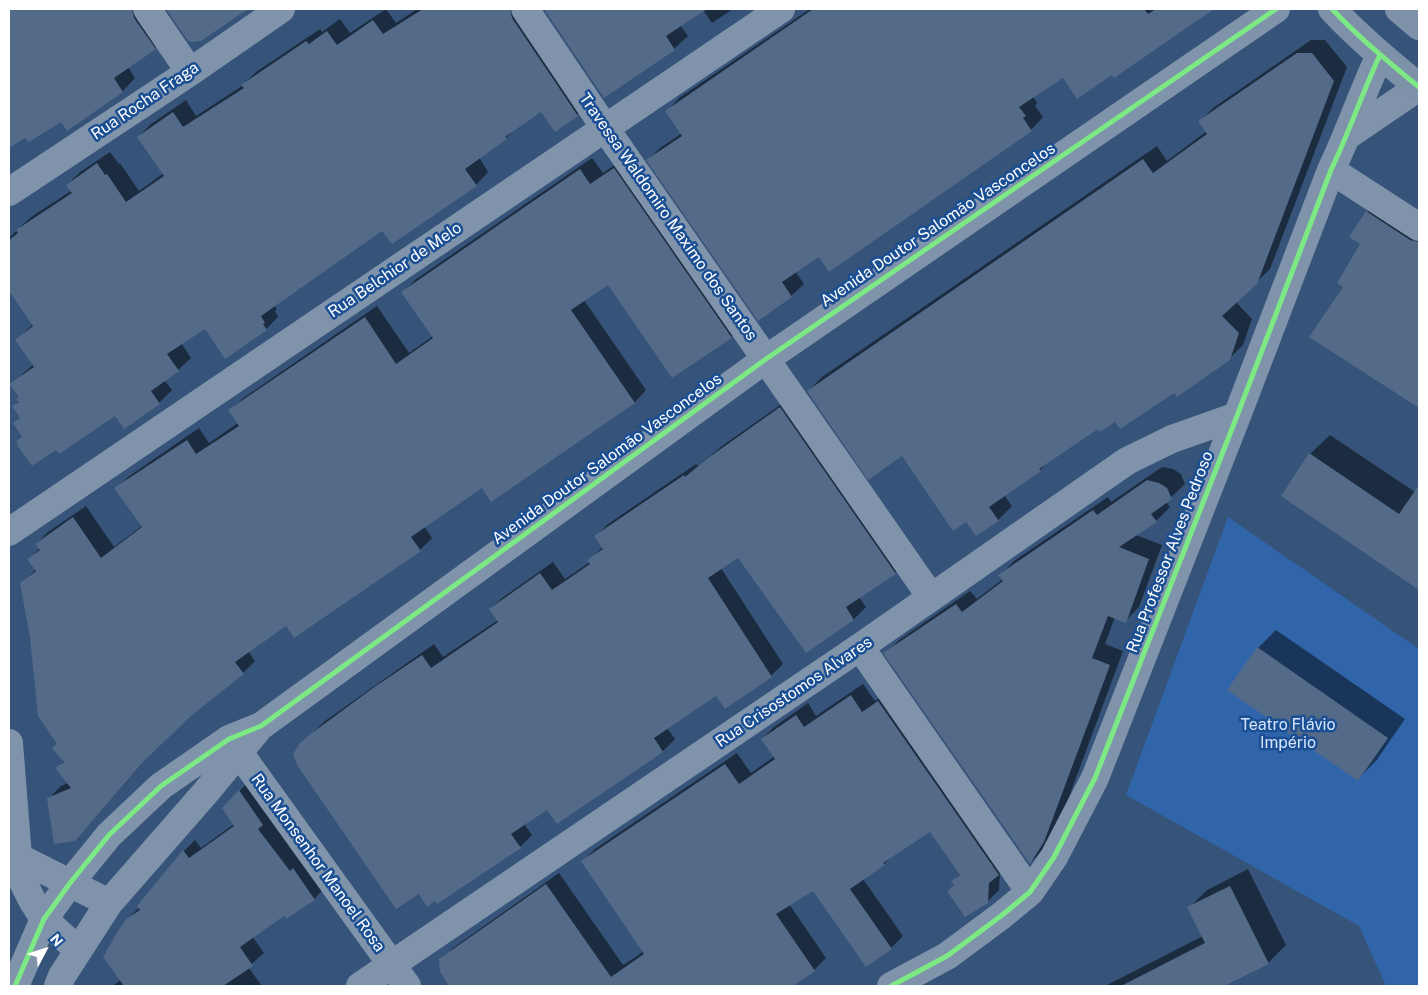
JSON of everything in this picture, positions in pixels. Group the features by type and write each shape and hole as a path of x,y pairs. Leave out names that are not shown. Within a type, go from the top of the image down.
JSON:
{"main road":[{"path":"1332,9 1352,31 1419,87"},
{"path":"1399,9 1419,26"}],"street":[{"path":"147,9 190,72"},
{"name":"Rua Rocha Fraga","path":"9,192 281,9"},
{"name":"Travessa Waldomiro Maximo dos Santos","path":"526,9 605,128 932,597"},
{"name":"Rua Belchior de Melo","path":"9,532 781,9"},
{"name":"Avenida Doutor Salomão Vasconcelos","path":"15,986 44,919 70,883 109,835 161,786 234,746 766,358 1276,9"},
{"name":"Rua Professor Alves Pedroso","path":"891,986 947,956 1030,892 1054,857 1095,778 1331,170 1380,55"},
{"path":"1347,136 1419,87"},
{"path":"1331,170 1419,227"},
{"name":"Rua Crisostomos Alvares","path":"360,986 860,647 1127,461 1172,439 1237,416"},
{"path":"860,647 1030,892"},
{"path":"9,743 21,878 44,919 78,950"},
{"name":"Avenida Doutor Salomão Vasconcelos","path":"58,986 62,976 109,903 234,746"},
{"name":"Rua Monsenhor Manoel Rosa","path":"234,746 407,986"},
{"path":"18,858 109,903"}],"green space":[{"name":"Teatro Flávio Império","path":"1228,517 1419,649 1419,986 1386,986 1359,926 1126,795"}],"building":[{"path":"9,9 132,9 134,18 156,49 114,78 123,92 67,131 61,122 29,142 25,138 9,148"},
{"path":"166,9 248,9 201,41 193,42 188,41"},
{"path":"423,9 510,9 512,18 578,116 555,132 541,112 505,137 507,139 465,169 477,186 392,244 382,231 261,316 267,330 225,359 205,329 167,354 179,371 151,391 160,404 124,429 115,416 59,454 56,450 32,466 17,445 16,441 22,437 13,423 20,418 12,406 19,402 16,399 19,397 9,384 34,367 15,340 33,326 9,291 9,240 18,233 16,230 72,193 66,185 97,163 126,202 164,176 137,137 173,112 183,127 244,88 241,85 306,41 309,44 327,31 337,45 373,20 383,34"},
{"path":"544,9 707,9 666,36 675,50 604,98"},
{"path":"813,9 1144,9 1148,14 1156,9 1214,9 1114,78 1112,75 1077,99 1063,78 1019,107 1026,116 1023,118 1032,131 829,272 819,257 782,282 792,297 758,321 646,160 682,136 665,111"},
{"path":"1297,53 1312,53 1334,81 1257,284 1222,316 1239,333 1230,360 1177,397 1174,393 1120,429 1115,422 1100,432 1098,429 1039,469 1041,471 989,507 999,521 976,536 966,522 953,531 902,456 868,480 807,391 1143,159 1153,173 1207,134 1198,121"},
{"path":"614,168 732,338 672,378 608,285 571,310 635,403 491,502 482,488 411,537 421,551 294,638 286,626 235,662 244,674 192,715 145,760 75,841 54,844 47,798 71,788 55,768 64,762 52,748 57,744 38,716 30,638 20,583 36,571 27,559 40,550 35,544 73,517 101,558 142,527 114,488 187,440 196,454 239,426 228,410 365,317 396,364 433,338 401,292 580,169 590,184"},
{"path":"1366,211 1410,240 1419,242 1419,408 1309,337 1343,287 1337,283 1360,244 1349,237"},
{"path":"780,407 896,574 846,607 854,620 806,653 738,558 708,578 772,677 725,709 716,696 654,738 663,752 557,824 547,810 511,834 521,848 437,904 435,901 427,907 419,894 396,909 297,765 293,754 300,743 373,688 422,655 431,668 498,622 489,609 540,573 552,590 590,564 587,560 603,549 594,536 684,475 685,477 708,458"},
{"path":"1309,453 1399,514 1419,485 1419,590 1281,496"},
{"path":"1147,480 1159,483 1167,488 1172,499 1151,514 1157,522 1119,547 1149,559 1126,623 1108,616 1092,658 1110,665 1044,842 1030,864 883,653 956,604 962,612 1003,581 998,575 1093,510 1097,515"},
{"path":"1257,647 1388,738 1358,781 1227,690"},
{"path":"851,695 862,712 878,701 999,875 989,883 988,903 965,917 947,891 954,885 951,881 960,875 930,832 883,863 885,865 850,889 892,949 866,967 813,891 776,914 815,971 793,986 449,986 440,972 439,959 546,884 611,977 644,954 581,861 725,764 739,784 775,759 761,739 796,715 804,727"},
{"path":"239,790 263,825 258,829 290,871 293,868 315,900 286,919 284,916 240,947 253,966 223,986 124,986 103,957 118,931 126,919 140,910 137,906 183,850 189,858 234,826 222,808"},
{"path":"1230,886 1269,964 1224,986 1121,986 1205,943 1187,907"}],"cycle path":[{"path":"15,986 44,919 70,883 109,835 161,786 229,739 261,726 766,359 1276,9"},
{"path":"1332,9 1374,49 1419,87"},
{"path":"891,986 947,956 1001,916 1030,892 1054,857 1095,778 1331,170 1380,55"}]}
